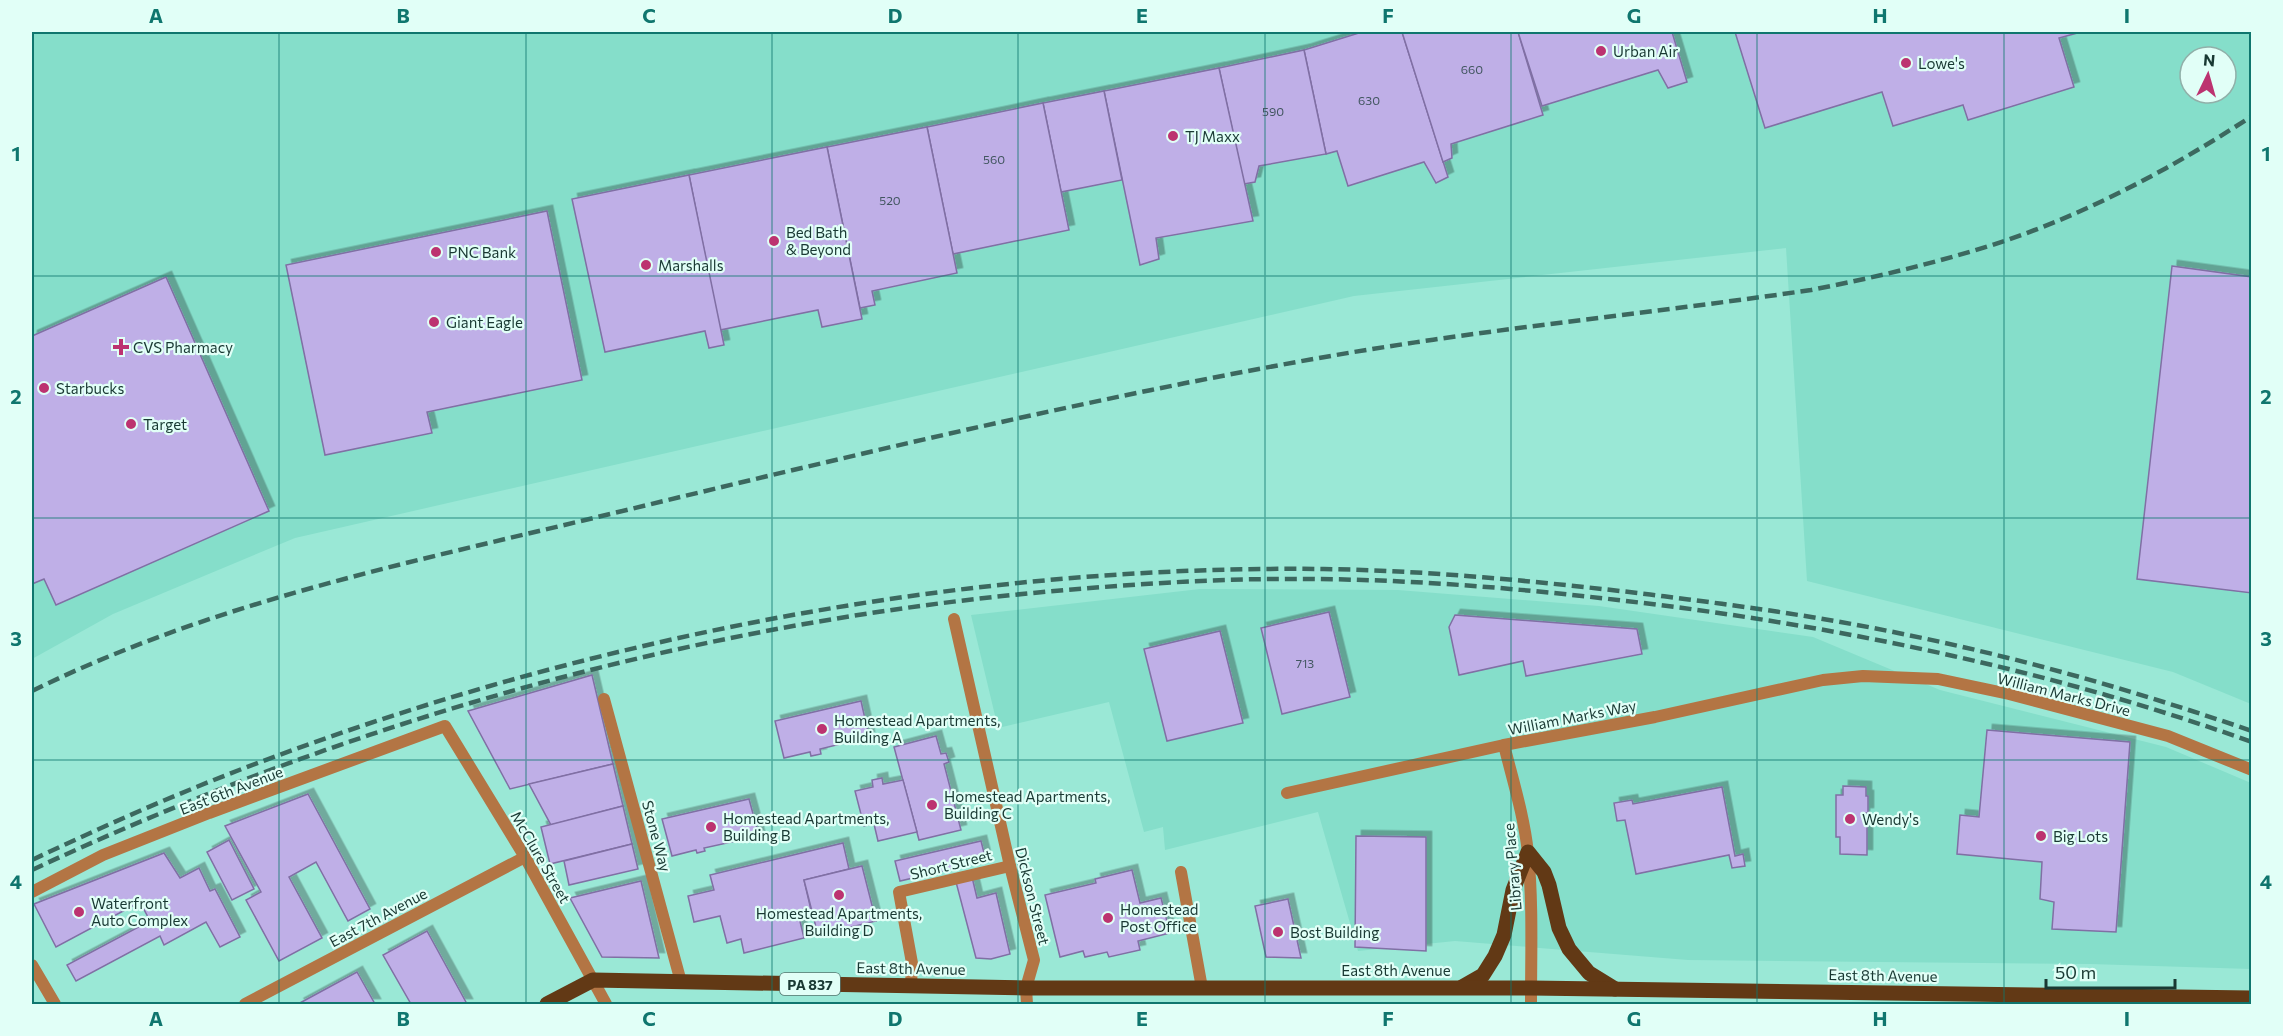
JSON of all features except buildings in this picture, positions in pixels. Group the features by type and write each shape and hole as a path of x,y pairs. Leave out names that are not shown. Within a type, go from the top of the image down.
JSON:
{"main road":[{"path":"1460,988 1483,975 1495,956 1504,935 1513,890 1528,852 1544,872 1560,928 1569,950 1589,973 1616,990"},
{"name":"East 8th Avenue","path":"547,1005 593,980 1026,988 1531,988 1981,999 2252,998"}],"street":[{"name":"Dickson Street","path":"954,619 1010,866 1034,960 1026,988 1027,1005"},
{"name":"William Marks Way","path":"1287,793 1504,745 1654,717 1823,680 1863,676"},
{"name":"William Marks Drive","path":"1863,676 1938,679 2009,694 2168,736 2252,770"},
{"name":"Stone Way","path":"604,699 681,982"},
{"name":"McClure Street","path":"445,726 525,857 606,1005"},
{"name":"East 6th Avenue","path":"32,892 103,855 445,726"},
{"name":"Library Place","path":"1504,745 1521,810 1528,852 1531,913 1531,1005"},
{"name":"East 7th Avenue","path":"245,1005 525,857"},
{"name":"Short Street","path":"911,986 912,963 899,892 1010,866"},
{"path":"1181,872 1202,988"},
{"path":"32,965 55,1005"}],"shaded area":[{"path":"32,32 2251,32 2251,704 2173,672 1807,581 1786,248 1354,296 295,538 113,614 32,659"},
{"path":"1200,589 1398,590 1599,606 1813,637 1940,690 2166,747 2251,783 2251,969 2090,964 1688,960 1455,941 1358,951 1318,812 1165,850 1163,827 1144,832 1109,702 998,728 971,615"}],"railway":[{"path":"32,691 172,632 316,587 462,549 964,430 1141,392 1319,358 1503,330 1811,290 1924,264 1992,245 2060,220 2126,190 2252,116"},
{"path":"32,860 205,784 389,717 518,678 649,645 782,617 916,595 1050,580 1185,571 1318,569 1438,574 1518,580 1768,610 1943,642 2032,664 2164,702 2252,731"},
{"path":"32,870 155,816 280,766 407,723 536,684 667,652 799,625 932,604 1066,590 1175,582 1334,579 1434,583 1584,596 1683,608 1828,631 1971,660 2112,697 2252,742"}],"place":[{"name":"Urban Air","path":"1601,51"},
{"name":"Lowe's","path":"1906,63"},
{"name":"TJ Maxx","path":"1173,136"},
{"name":"Bed Bath & Beyond","path":"774,241"},
{"name":"PNC Bank","path":"436,252"},
{"name":"Marshalls","path":"646,265"},
{"name":"Giant Eagle","path":"434,322"},
{"name":"CVS Pharmacy","path":"121,347"},
{"name":"Starbucks","path":"44,388"},
{"name":"Target","path":"131,424"},
{"name":"Homestead Apartments, Building A","path":"822,729"},
{"name":"Homestead Apartments, Building C","path":"932,805"},
{"name":"Wendy's","path":"1850,819"},
{"name":"Homestead Apartments, Building B","path":"711,827"},
{"name":"Big Lots","path":"2041,836"},
{"name":"Homestead Apartments, Building D","path":"839,895"},
{"name":"Waterfront Auto Complex","path":"79,912"},
{"name":"Homestead Post Office","path":"1108,918"},
{"name":"Bost Building","path":"1278,932"}]}
